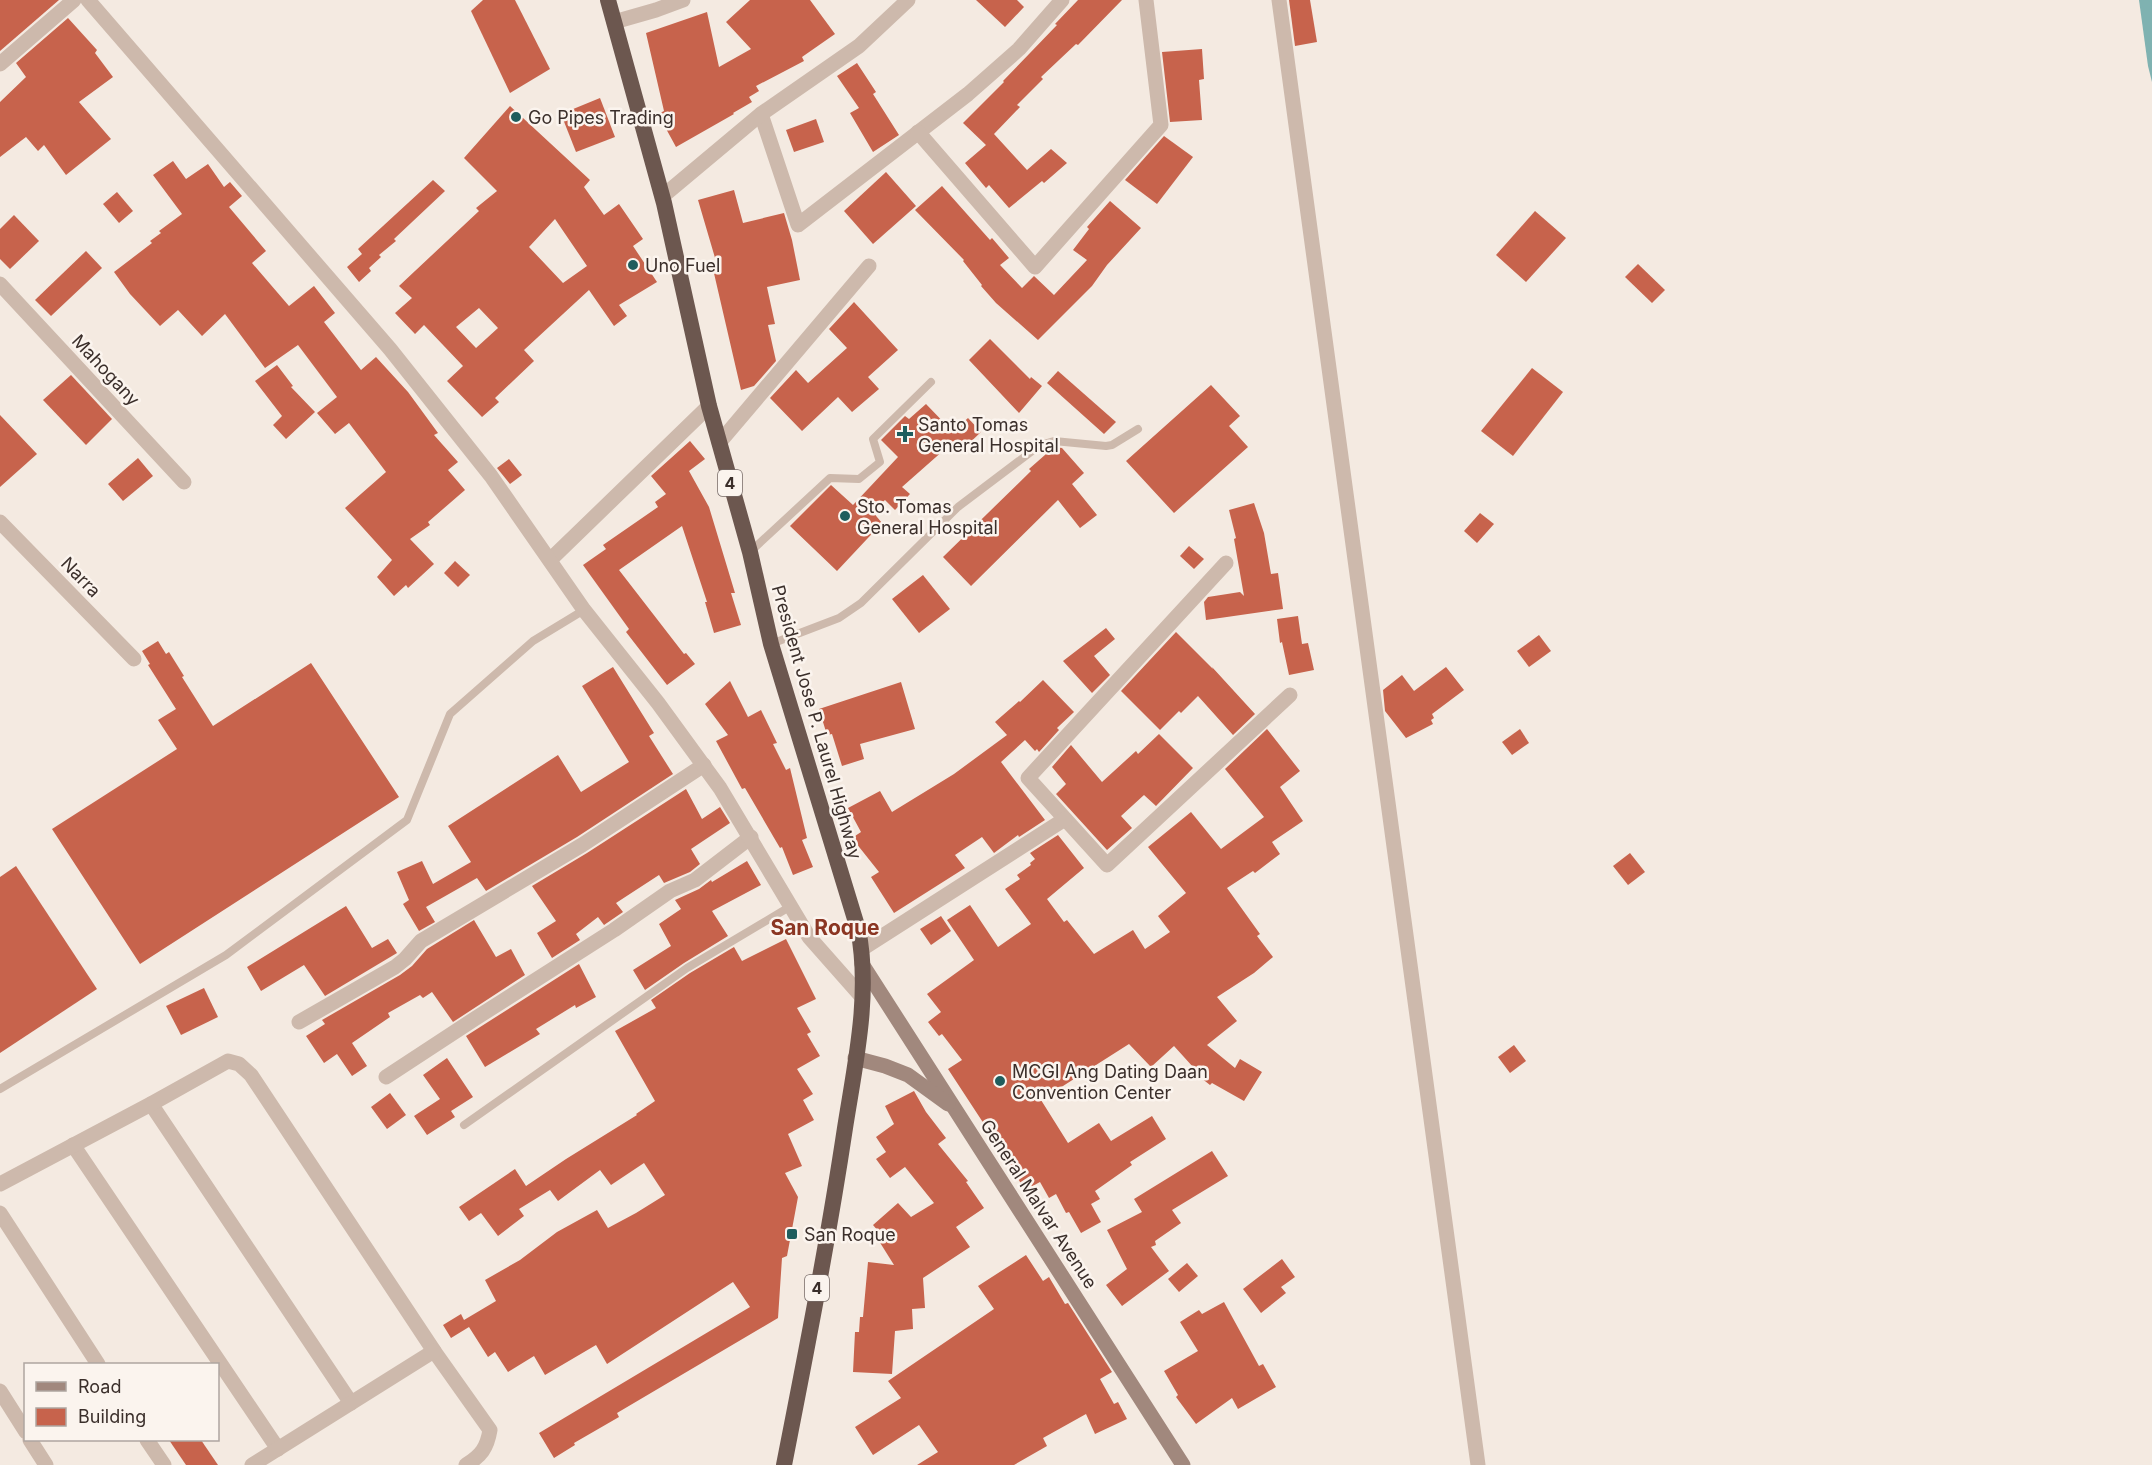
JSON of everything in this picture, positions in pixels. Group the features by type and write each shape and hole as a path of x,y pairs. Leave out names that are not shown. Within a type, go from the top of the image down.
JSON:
{"highway":[{"name":"President Jose P. Laurel Highway","path":"608,0 663,196 709,406 750,552 771,644 858,929 862,956 862,997 836,1188 784,1465"}],"main road":[{"name":"General Malvar Avenue","path":"862,956 955,1109 1183,1465"},
{"path":"855,1058 908,1075 955,1109"}],"street":[{"path":"0,64 74,0"},
{"path":"88,0 390,349 491,476 584,610 704,765 751,837 809,937 862,997"},
{"path":"614,22 683,0"},
{"path":"663,196 761,114 859,46 908,0"},
{"path":"761,114 798,225 968,94 1019,49 1062,0"},
{"path":"918,132 1035,267 1161,125 1146,0"},
{"path":"1279,0 1478,1465"},
{"path":"719,443 869,266"},
{"name":"Mahogany","path":"0,284 184,482"},
{"path":"550,560 709,406"},
{"name":"Narra","path":"0,522 134,659"},
{"path":"1226,562 1028,778 1107,865 1290,695"},
{"path":"299,1022 395,967 420,941 582,845 704,765"},
{"path":"862,956 1065,819"},
{"path":"386,1077 614,930 670,891 694,880 751,837"},
{"path":"0,1184 228,1061 239,1064 250,1075 434,1351 490,1430 488,1444 479,1456 466,1465"},
{"path":"151,1104 351,1403"},
{"path":"72,1145 278,1449"},
{"path":"0,1213 98,1363"},
{"path":"252,1465 434,1351"},
{"path":"0,1391 24,1429"},
{"path":"31,1441 46,1465"},
{"path":"148,1441 164,1465"}],"lane":[{"path":"750,552 830,478 859,479 880,462 873,439 931,382"},
{"path":"771,644 838,618 861,603 958,507 1040,446 1054,441 1112,445 1138,429"},
{"path":"0,1089 226,955 407,820 450,714 533,641 584,610"},
{"path":"464,1125 687,968 792,906"}],"water":[{"path":"2139,0 2152,0 2152,82 2148,66"}],"building":[{"path":"0,0 59,0 0,51"},
{"path":"483,0 515,0 550,69 510,93 471,11"},
{"path":"750,0 810,0 835,34 802,57 804,61 756,86 759,91 749,97 752,102 676,147 658,114 664,111 646,33 707,12 719,67 751,49 726,22"},
{"path":"976,0 1017,0 1024,7 1005,27"},
{"path":"1078,0 1122,0 1078,45 1076,44 1041,77 1043,79 1017,105 1020,107 994,134 1027,170 1051,149 1067,163 1009,208 989,185 986,188 965,163 986,145 963,123 1004,82"},
{"path":"1289,0 1310,0 1317,42 1295,46"},
{"path":"68,18 97,50 95,53 113,77 79,102 111,139 66,175 44,145 38,151 26,137 0,157 0,102 26,77 16,63"},
{"path":"1202,49 1204,79 1199,80 1202,120 1170,122 1162,52"},
{"path":"857,63 899,135 873,152 850,113 859,108 837,76"},
{"path":"600,98 615,137 576,152 561,114"},
{"path":"510,106 590,180 584,187 604,215 619,204 643,239 633,246 657,282 619,305 627,316 614,326 589,290 524,350 534,361 495,398 499,402 482,417 447,381 463,366 424,325 415,334 395,313 412,298 399,286 479,211 476,208 497,191 464,158","holes":["555,219 587,266 563,283 529,247","479,308 498,328 476,348 456,327"]},
{"path":"816,119 824,142 794,152 786,130"},
{"path":"1164,136 1193,157 1157,204 1125,180"},
{"path":"173,161 186,179 208,164 224,187 230,182 242,196 229,207 266,251 252,263 289,306 314,286 335,313 324,322 361,370 376,357 408,392 438,433 434,435 458,462 448,470 465,490 428,522 430,525 410,539 434,564 408,588 406,585 394,596 377,577 392,560 345,508 386,472 349,423 335,434 317,413 337,397 298,345 265,368 225,314 202,336 178,310 160,326 130,294 114,272 152,243 150,241 161,233 159,231 182,214 153,175"},
{"path":"886,172 916,206 873,244 844,211"},
{"path":"433,180 445,191 394,239 396,241 379,255 381,257 369,268 371,271 359,282 347,267 362,254 358,249"},
{"path":"942,186 1009,258 1000,265 1022,288 1034,276 1054,295 1087,260 1073,250 1089,229 1087,227 1110,201 1141,228 1107,265 1092,286 1038,340 996,303 981,286 964,260 915,210"},
{"path":"734,190 743,223 784,213 800,280 767,287 775,324 768,325 776,361 754,386 741,390 713,269 718,268 698,200"},
{"path":"117,192 133,211 119,223 103,204"},
{"path":"1535,211 1566,238 1526,282 1496,255"},
{"path":"14,215 39,241 10,269 0,259 0,229"},
{"path":"86,251 102,268 51,316 35,300"},
{"path":"1638,264 1665,290 1652,303 1625,277"},
{"path":"854,302 898,350 868,377 879,389 852,412 838,397 802,431 770,398 796,370 808,383 847,348 829,329"},
{"path":"990,339 1030,379 1031,377 1042,386 1019,413 969,360"},
{"path":"277,365 293,386 291,387 315,412 286,439 273,425 282,416 255,381"},
{"path":"1532,368 1563,392 1513,456 1481,431"},
{"path":"1058,371 1116,422 1104,434 1047,383"},
{"path":"71,375 112,419 86,445 43,400"},
{"path":"1211,385 1240,416 1229,426 1248,447 1174,513 1126,461"},
{"path":"926,404 953,432 968,418 981,432 961,451 953,442 902,487 910,494 895,510 885,500 872,511 882,523 837,571 790,526 831,485 853,505 898,457 881,440 905,416 909,419"},
{"path":"0,415 37,454 0,487"},
{"path":"690,441 705,459 689,471 709,507 735,593 731,593 741,625 714,633 705,602 707,602 682,526 619,570 684,654 686,653 695,664 667,685 626,632 629,629 583,565 606,549 603,545 658,507 655,502 666,494 651,476"},
{"path":"1054,447 1062,448 1084,473 1072,484 1097,515 1080,528 1058,500 971,586 943,557 1031,471 1029,469"},
{"path":"138,458 153,476 123,501 108,484"},
{"path":"509,459 522,475 510,484 497,468"},
{"path":"1254,503 1264,533 1271,574 1278,573 1283,609 1206,620 1204,602 1208,597 1240,592 1244,596 1234,539 1236,538 1229,510"},
{"path":"1480,513 1494,524 1477,543 1464,531"},
{"path":"1189,546 1204,559 1194,569 1180,556"},
{"path":"455,561 470,575 458,587 444,573"},
{"path":"923,575 950,609 919,633 892,599"},
{"path":"1298,616 1302,644 1308,643 1314,670 1289,675 1282,642 1280,643 1277,619"},
{"path":"1106,628 1115,639 1094,656 1110,675 1092,693 1063,661"},
{"path":"1176,632 1255,714 1233,735 1198,696 1160,730 1121,691"},
{"path":"1539,635 1551,651 1529,667 1517,651"},
{"path":"158,641 166,654 169,652 213,726 311,663 399,797 140,964 52,829 177,749 158,720 176,709 148,665 150,664 142,651"},
{"path":"613,667 654,733 649,736 673,774 577,837 486,891 477,878 426,907 435,922 419,931 403,904 409,900 397,872 422,861 433,884 471,862 448,826 558,755 581,792 629,762 582,686"},
{"path":"1446,667 1464,690 1432,714 1433,724 1406,738 1385,711 1383,690 1402,675 1414,691"},
{"path":"1043,680 1074,712 1057,728 1059,730 1039,752 1037,749 1035,751 1025,740 1001,762 1045,820 1019,837 1018,835 994,853 982,837 955,855 965,868 894,913 871,877 879,872 852,838 861,832 848,808 880,791 892,812 954,774 1007,735 995,722"},
{"path":"730,681 748,717 761,710 777,743 773,744 786,770 790,768 807,838 802,840 813,867 793,875 782,847 780,848 745,788 742,789 716,741 728,735 705,704"},
{"path":"901,682 915,729 860,744 864,759 842,766 832,734 827,735 819,709"},
{"path":"1267,729 1300,771 1280,787 1303,821 1272,842 1280,854 1255,873 1253,871 1227,888 1260,934 1257,936 1273,957 1254,973 1217,997 1237,1021 1207,1045 1235,1068 1240,1059 1262,1072 1244,1101 1212,1083 1210,1085 1191,1070 1193,1067 1174,1046 1151,1067 1129,1044 1041,1100 1068,1143 1099,1123 1111,1141 1152,1116 1166,1139 1130,1162 1132,1165 1095,1191 1100,1199 1091,1204 1101,1222 1081,1233 1069,1212 1066,1213 1056,1194 1049,1198 1040,1182 1025,1190 1000,1156 1003,1153 948,1069 962,1060 942,1034 939,1036 928,1022 941,1012 927,994 974,960 947,920 970,905 998,947 1031,924 1005,889 1020,879 1017,875 1031,865 1030,863 1035,859 1030,853 1058,835 1084,868 1047,899 1064,922 1067,920 1094,954 1133,930 1145,949 1170,932 1158,916 1186,893 1148,847 1191,812 1221,849 1264,817 1225,769"},
{"path":"1520,729 1529,743 1512,755 1502,742"},
{"path":"1159,734 1193,768 1156,806 1144,795 1121,816 1132,828 1107,850 1056,794 1066,784 1052,767 1071,745 1102,782 1136,751 1138,754"},
{"path":"686,789 702,819 720,807 730,823 691,849 700,864 690,872 664,883 659,875 616,903 623,912 604,925 598,917 576,934 580,940 552,958 537,933 556,921 532,886"},
{"path":"1630,853 1645,872 1628,885 1613,866"},
{"path":"747,861 761,885 712,911 728,936 645,990 633,970 671,946 659,924 681,909 675,900"},
{"path":"16,866 97,989 0,1053 0,877"},
{"path":"346,906 372,948 388,939 397,953 325,996 304,965 261,991 247,967"},
{"path":"941,916 951,931 931,945 920,929"},
{"path":"474,920 496,957 511,949 525,975 453,1022 432,992 423,998 420,995 388,1013 390,1017 352,1043 367,1066 352,1076 337,1054 324,1063 306,1036 325,1024 322,1020 400,975 412,966 427,949"},
{"path":"786,939 816,999 797,1008 811,1032 807,1034 820,1056 797,1069 813,1094 803,1100 814,1120 788,1134 802,1166 785,1173 798,1197 787,1256 782,1258 778,1318 617,1413 619,1417 574,1443 575,1445 554,1458 539,1433 750,1307 733,1282 607,1364 596,1345 545,1375 534,1356 508,1372 495,1352 488,1357 469,1327 451,1338 443,1325 461,1314 464,1320 496,1301 485,1280 520,1260 557,1232 597,1210 608,1228 665,1195 644,1163 611,1185 600,1170 558,1201 550,1190 519,1209 524,1216 498,1236 481,1213 469,1221 459,1207 515,1169 526,1186 655,1101 615,1031 656,1008 651,1000 734,947 742,961"},
{"path":"579,964 596,997 576,1008 575,1005 536,1029 540,1034 485,1067 466,1036"},
{"path":"204,988 218,1017 181,1035 166,1006"},
{"path":"1514,1045 1526,1061 1510,1073 1498,1057"},
{"path":"447,1058 473,1097 451,1111 455,1117 427,1135 414,1116 440,1099 423,1075"},
{"path":"914,1091 926,1112 946,1138 938,1144 968,1181 966,1182 984,1208 956,1227 970,1247 923,1278 925,1308 912,1309 913,1329 895,1331 892,1374 853,1372 855,1332 859,1332 860,1317 863,1317 868,1262 894,1265 879,1241 884,1238 873,1225 898,1203 911,1217 934,1203 905,1167 890,1178 876,1159 886,1152 876,1137 894,1124 885,1106"},
{"path":"390,1093 406,1115 387,1129 371,1107"},
{"path":"1212,1151 1228,1176 1172,1210 1181,1223 1155,1241 1156,1245 1151,1247 1169,1271 1122,1306 1106,1285 1127,1269 1107,1230 1142,1212 1134,1199"},
{"path":"1026,1255 1043,1281 1049,1277 1112,1372 1100,1379 1114,1404 1118,1402 1127,1419 1095,1434 1086,1414 1043,1438 1047,1446 1014,1465 917,1465 938,1452 919,1425 873,1455 855,1427 901,1398 888,1381 994,1309 978,1286"},
{"path":"1282,1259 1295,1277 1281,1287 1286,1293 1261,1313 1243,1289"},
{"path":"1187,1263 1198,1276 1179,1292 1168,1279"},
{"path":"1224,1302 1259,1366 1263,1364 1276,1387 1238,1409 1232,1398 1196,1424 1176,1397 1178,1395 1164,1371 1198,1351 1180,1322 1199,1310 1202,1314"},
{"path":"170,1441 202,1441 218,1465 186,1465"}],"place":[{"name":"Go Pipes Trading","path":"516,117"},
{"name":"Uno Fuel","path":"633,265"},
{"name":"Santo Tomas General Hospital","path":"905,434"},
{"name":"Sto. Tomas General Hospital","path":"845,516"},
{"name":"MCGI Ang Dating Daan Convention Center","path":"1000,1081"},
{"name":"San Roque","path":"792,1234"}],"district":[{"name":"San Roque","path":"825,927"}]}
